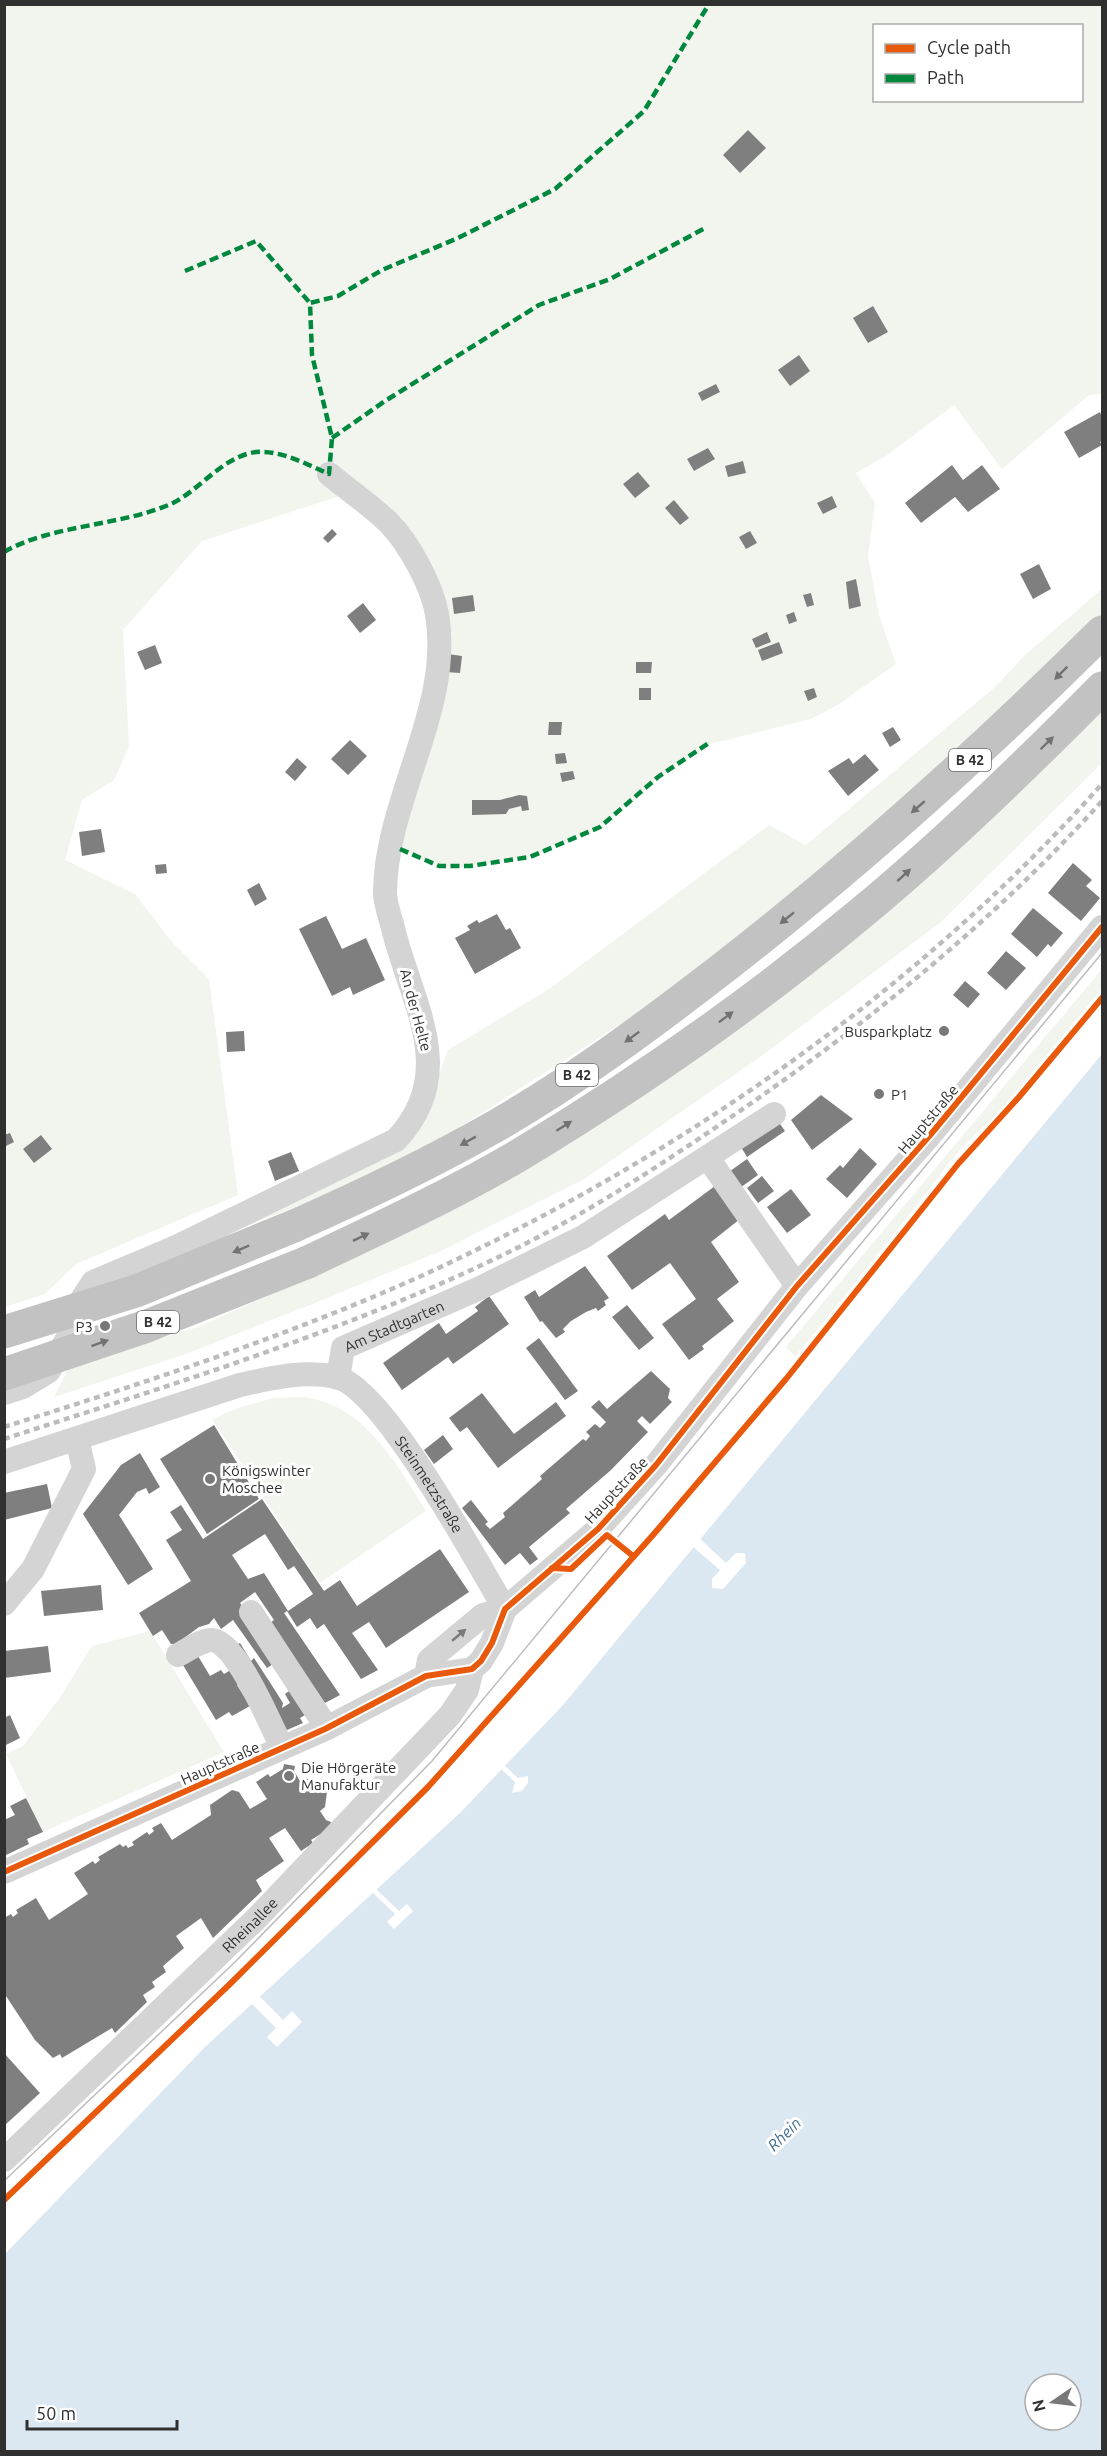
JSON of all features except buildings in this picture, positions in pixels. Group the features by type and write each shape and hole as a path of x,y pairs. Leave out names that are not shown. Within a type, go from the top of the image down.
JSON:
{"highway":[{"name":"B 42","path":"4,1332 136,1291 368,1194 496,1126 585,1071 667,1011 833,881 914,811 1024,710 1102,632"},
{"name":"B 42","path":"4,1374 147,1326 308,1262 449,1194 515,1157 691,1044 860,914 961,824 1102,688"}],"street":[{"name":"An der Helte","path":"4,1393 23,1388 49,1371 68,1337 82,1299 93,1282 176,1247 396,1140 413,1119 427,1088 430,1063 418,1007 398,948 385,895 389,843 439,668 437,612 429,587 390,524 329,474"},
{"name":"Hauptstraße","path":"4,1872 327,1728 426,1676 472,1669 481,1661 492,1643 505,1609 598,1529 656,1465 797,1286 931,1134 1102,927"},
{"name":"Am Stadtgarten","path":"338,1378 343,1348 478,1289 583,1237 774,1114"},
{"path":"708,1158 797,1286"},
{"path":"4,1462 263,1380 305,1375 338,1378"},
{"name":"Steinmetzstraße","path":"338,1378 356,1389 372,1404 413,1459 505,1609"},
{"path":"4,1604 33,1569 84,1469 77,1439"},
{"path":"426,1676 429,1660 483,1615 505,1609"},
{"path":"251,1612 327,1728"},
{"path":"178,1655 211,1640 229,1649 257,1697 282,1748"},
{"name":"Rheinallee","path":"4,2160 256,1919 450,1714 467,1690 472,1669"}],"shaded area":[{"path":"4,5 1102,5 1102,394 1089,395 1002,469 954,405 886,456 856,473 875,503 868,556 879,615 896,664 839,704 811,719 710,744 659,778 600,828 531,857 470,867 439,867 400,850 439,668 430,586 352,492 202,541 123,630 129,747 114,780 82,800 65,860 135,894 171,941 209,979 238,1195 76,1264 45,1294 5,1307"},
{"path":"1102,589 1102,618 862,842 655,1002 435,1143 325,1195 212,1240 421,1122 448,1050 549,989 769,825 806,845 995,687 1024,656"},
{"path":"1102,709 1102,763 941,922 760,1057 586,1178 441,1251 315,1303 186,1354 54,1397 69,1367 198,1327 356,1256 519,1172"},
{"path":"1102,969 1102,989 992,1120 970,1138 951,1160 795,1356 786,1347"},
{"path":"273,1398 315,1399 351,1416 381,1444 426,1511 320,1583 212,1419 238,1408"},
{"path":"150,1631 224,1752 43,1832 6,1754 23,1746 59,1699 92,1646"}],"water":[{"name":"Rhein","path":"1102,1054 1102,2451 5,2452 5,2254 205,2047 461,1812 563,1705"}],"pier":[{"path":"699,1538 726,1563 736,1553 745,1553 746,1563 723,1589 712,1588 712,1579 720,1570 692,1546"},
{"path":"503,1764 518,1778 528,1776 528,1783 522,1791 512,1793 515,1782 500,1768"},
{"path":"375,1888 399,1911 407,1904 413,1911 394,1929 387,1922 395,1914 371,1891"},
{"path":"258,1995 283,2020 292,2011 302,2022 277,2047 267,2037 276,2028 250,2002"}],"tram line":[{"path":"4,2181 234,1963 432,1761 1102,953"}],"railway":[{"path":"4,1427 214,1358 317,1320 419,1277 514,1231 607,1180 698,1125 786,1065 871,1001 952,933 1029,861 1102,784"},
{"path":"4,1439 200,1375 330,1329 457,1276 575,1217 734,1115 880,1007 927,969 1018,888 1102,801"}],"marked path":[{"path":"4,552 42,536 130,517 171,504 233,460 256,452 275,453 293,458 329,474 332,438 312,355 310,303 338,296 382,270 458,238 555,189 644,111 709,4"},
{"path":"332,438 385,401 539,305 610,279 707,227"},
{"path":"185,271 256,241 310,303"},
{"path":"400,849 439,866 470,866 530,857 600,827 658,777 709,743"}],"cycle path":[{"path":"4,1872 325,1729 426,1676 472,1669 481,1661 492,1643 505,1609 598,1529 656,1465 797,1286 931,1134 1102,927"},
{"path":"4,2200 231,1983 428,1787 653,1535 786,1379 958,1164 1019,1097 1102,998"},
{"path":"552,1568 571,1569 607,1535 633,1556"}],"place":[{"name":"Busparkplatz","path":"944,1031"},
{"name":"P1","path":"879,1094"},
{"name":"P3","path":"105,1326"},
{"name":"Königswinter Moschee","path":"210,1479"},
{"name":"Die Hörgeräte Manufaktur","path":"289,1776"}]}
